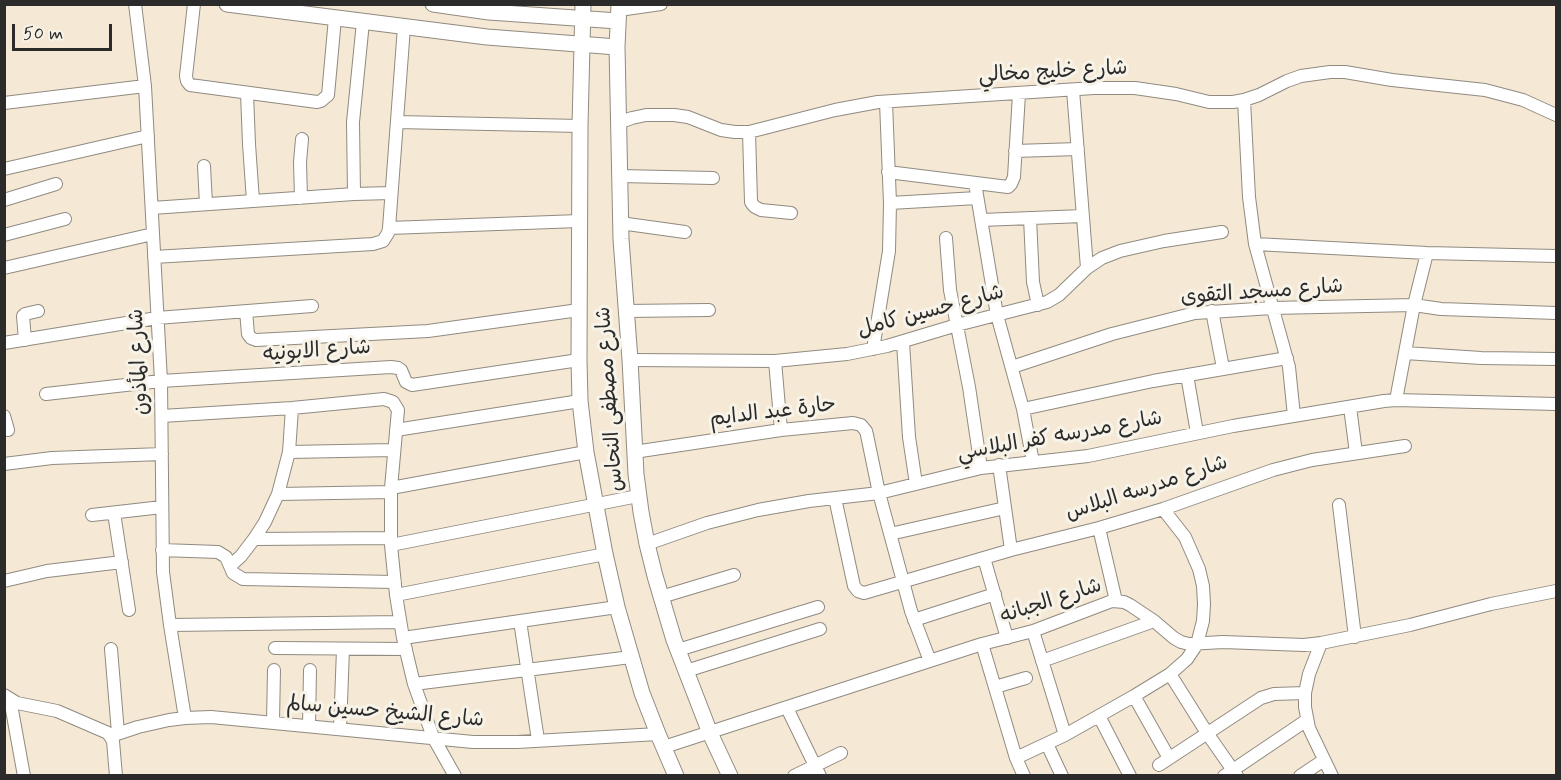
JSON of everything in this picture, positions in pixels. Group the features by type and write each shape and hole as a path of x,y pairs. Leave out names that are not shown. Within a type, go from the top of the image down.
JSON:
{"street":[{"name":"شارع المأذون","path":"135,4 145,86 152,208 162,416 164,588 184,718"},
{"path":"194,4 187,81 192,86 317,102 328,95 335,18"},
{"path":"227,4 487,37 617,47"},
{"path":"433,4 489,12 619,12 661,4"},
{"name":"شارع مصطفى النحاس","path":"582,11 579,360 580,401 586,452 617,607 642,693 676,776"},
{"name":"شارع مصطفى النحاس","path":"619,12 617,47 620,223 638,496 646,544 678,650 710,733 730,776"},
{"path":"354,194 354,122 363,22"},
{"path":"154,257 373,244 383,241 389,228 404,27"},
{"name":"شارع خليج مخالي","path":"618,123 646,115 674,115 688,117 721,130 748,132 835,110 886,102 1114,87 1155,90 1221,103 1244,100 1301,76 1345,72 1392,80 1485,90 1523,100 1557,116"},
{"path":"4,103 145,86"},
{"path":"1073,90 1086,268"},
{"path":"248,93 253,201"},
{"path":"888,172 1004,187 1011,184 1014,177 1018,94"},
{"path":"1244,100 1249,197 1255,244 1287,358 1294,416"},
{"path":"873,349 890,251 886,102"},
{"path":"397,122 580,126"},
{"path":"748,132 753,205 761,210 791,213"},
{"path":"4,169 148,136"},
{"path":"301,198 302,140"},
{"path":"1015,151 1077,149"},
{"path":"204,166 206,204"},
{"path":"619,176 713,178"},
{"path":"975,183 998,315 1023,409 1033,462"},
{"path":"4,200 56,184"},
{"path":"152,208 391,193"},
{"path":"890,203 977,198"},
{"path":"981,220 1083,216"},
{"path":"1030,218 1033,273 1038,304"},
{"path":"4,235 65,219"},
{"path":"389,228 579,220"},
{"path":"620,223 685,232"},
{"name":"شارع حسين كامل","path":"630,360 775,361 847,354 873,349 1047,302 1059,295 1086,268 1120,251 1222,232"},
{"path":"4,268 153,234"},
{"path":"946,238 950,290 974,415 981,468"},
{"path":"1255,244 1427,253 1557,256"},
{"path":"1396,400 1413,305 1427,253"},
{"name":"شارع مسجد التقوى","path":"1012,367 1112,334 1185,315 1212,311 1413,305 1465,310 1557,313"},
{"path":"4,343 157,318 312,306"},
{"path":"246,311 248,334 251,339 256,340 428,331 579,310"},
{"path":"626,311 709,310"},
{"path":"25,340 23,316 38,311"},
{"path":"1212,311 1222,368"},
{"path":"903,342 909,437 916,484"},
{"path":"1405,353 1481,358 1557,359"},
{"path":"1023,409 1222,368 1287,358"},
{"name":"شارع الابونيه","path":"46,394 160,381 394,367 401,370 406,382 412,385 579,360"},
{"path":"775,361 782,430"},
{"path":"1187,375 1197,433"},
{"path":"162,416 389,399 393,402 398,410 391,490 391,542 400,622 414,684 433,737 455,776"},
{"name":"شارع مدرسه كفر البلاسي","path":"646,544 707,523 792,503 879,493 981,468 1088,456 1197,433 1350,407 1396,400 1557,404"},
{"path":"396,430 580,401"},
{"path":"1350,407 1356,453"},
{"path":"230,566 254,539 278,494 289,452 292,408"},
{"path":"4,416 8,430"},
{"name":"حارة عبد الدايم","path":"634,452 782,430 853,423 864,427 879,493 914,620 930,661"},
{"name":"شارع مدرسه البلاس","path":"835,498 856,589 864,593 1163,509 1273,470 1312,460 1405,446"},
{"path":"289,452 394,450"},
{"path":"278,494 391,490 586,452"},
{"path":"4,464 74,456 162,454"},
{"path":"999,465 1011,550"},
{"path":"254,539 391,542 638,496"},
{"path":"1339,505 1355,637"},
{"path":"92,515 162,507"},
{"path":"890,534 1005,508"},
{"path":"1016,758 1065,735 1170,674 1187,659 1197,644 1203,621 1204,604 1199,569 1185,537 1163,509"},
{"path":"114,513 129,610"},
{"path":"1099,528 1116,601"},
{"path":"162,550 218,552 226,557 233,573 243,579 395,582"},
{"path":"396,595 605,554"},
{"path":"984,558 1007,638"},
{"path":"4,581 47,571 122,562"},
{"path":"661,597 734,575"},
{"name":"شارع الجبانه","path":"661,741 710,733 982,644 1033,631 1116,601 1130,604 1181,642 1294,645 1355,637 1491,604 1557,591"},
{"path":"914,620 995,594"},
{"path":"275,648 343,649 404,644 520,621 617,607"},
{"path":"678,650 818,607"},
{"path":"520,621 538,740"},
{"path":"1042,661 1154,621"},
{"path":"170,626 400,622"},
{"path":"686,671 820,629"},
{"path":"1033,631 1065,735"},
{"path":"1321,643 1309,674 1305,693 1306,720 1332,776"},
{"path":"982,644 1016,758 1024,776"},
{"path":"111,649 116,776"},
{"path":"340,729 343,649"},
{"path":"414,684 631,657"},
{"path":"273,722 274,670"},
{"path":"309,726 310,670"},
{"path":"1170,674 1231,774 1306,720"},
{"path":"994,687 1026,678"},
{"path":"1134,696 1164,762 1261,698 1274,694 1305,693"},
{"path":"7,697 26,706 57,711 115,734"},
{"path":"7,697 24,776"},
{"path":"787,708 817,771"},
{"path":"1099,716 1126,774"},
{"name":"شارع الشيخ حسين سالم","path":"115,734 184,718 211,717 433,737 452,741 661,741"},
{"path":"1047,744 1062,776"},
{"path":"794,776 817,771 842,753"},
{"path":"1300,776 1324,760"}]}
